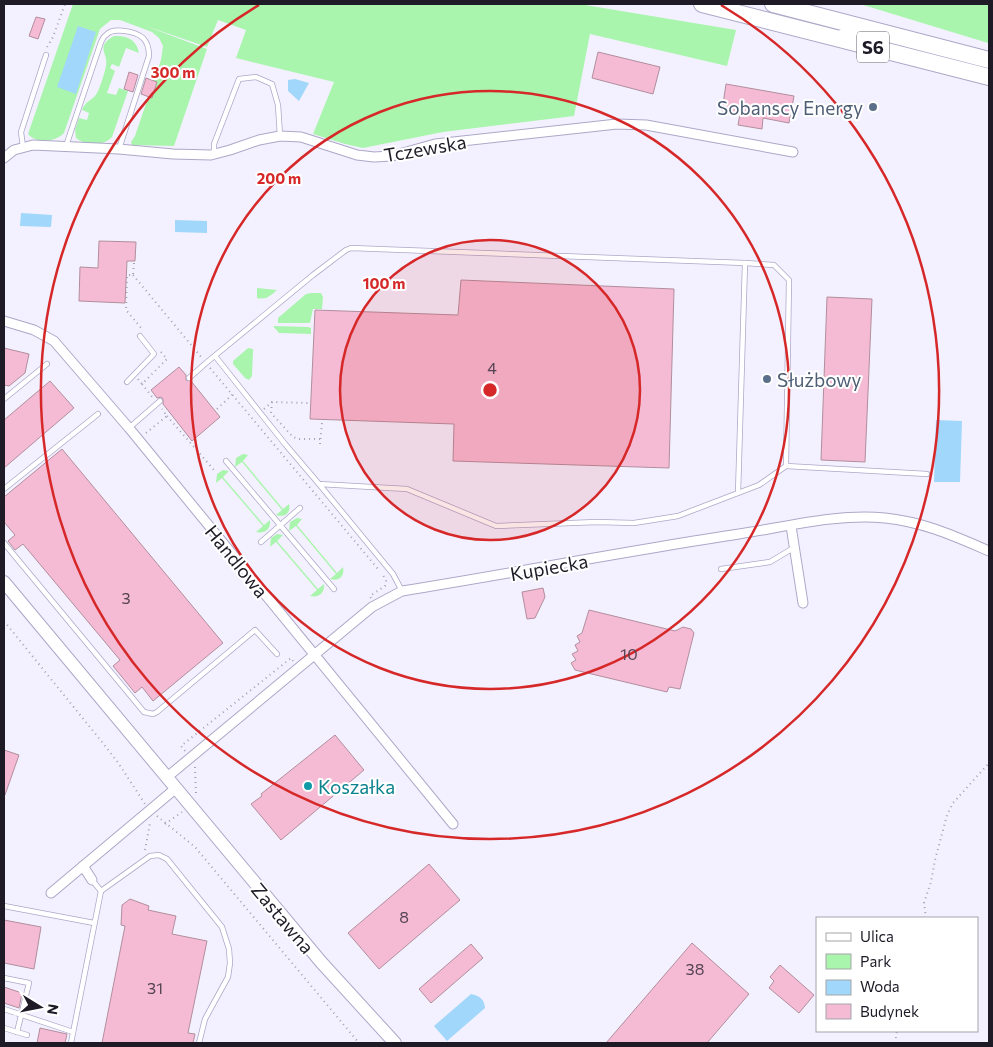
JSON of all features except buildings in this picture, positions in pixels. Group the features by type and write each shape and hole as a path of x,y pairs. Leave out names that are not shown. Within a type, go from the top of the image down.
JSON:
{"highway":[{"path":"702,4 737,13 762,11"},
{"name":"S6","path":"773,4 971,63 989,76"},
{"name":"S6","path":"762,11 971,63 989,60"}],"main road":[{"name":"Zastawna","path":"4,582 320,962 395,1043"}],"street":[{"name":"Tczewska","path":"4,158 14,150 33,145 173,154 214,154 259,140 280,136 301,137 357,155 374,157 392,156 435,144 617,124 646,125 794,152"},
{"name":"Handlowa","path":"4,321 34,330 54,341 129,428 453,824"},
{"name":"Kupiecka","path":"166,778 314,654 376,605 402,591 845,518 884,518 938,529 989,551"},
{"path":"791,526 803,603"},
{"path":"51,892 175,789"},
{"path":"83,866 92,880"}],"lane":[{"path":"762,11 868,37"},
{"path":"737,13 822,28"},
{"path":"840,28 859,35"},
{"path":"66,147 67,139 100,45 106,34 114,30 121,30 144,39 149,50 149,56 118,149"},
{"path":"888,40 971,63"},
{"path":"896,47 971,63"},
{"path":"23,147 21,132 46,54"},
{"path":"214,154 214,144 239,79 256,78 272,84 278,105 280,136"},
{"path":"189,378 313,275 351,248 774,265 789,280 786,466"},
{"path":"738,493 745,263"},
{"path":"127,382 154,354 140,336"},
{"path":"215,356 393,574 402,591"},
{"path":"4,399 47,364"},
{"path":"129,428 160,401"},
{"path":"4,489 98,414"},
{"path":"226,461 334,589"},
{"path":"319,484 407,489 496,526 596,522 634,523 678,516 758,485 786,466 927,474"},
{"path":"261,542 300,508"},
{"path":"4,543 144,712 153,714 157,712 255,630 277,654"},
{"path":"722,569 770,562 795,547"},
{"path":"71,1043 101,891 150,856 159,855 168,859 222,927 229,949 228,978 205,1019 199,1043"},
{"path":"92,880 101,891"},
{"path":"4,906 94,923"},
{"path":"4,978 29,983 17,1032"},
{"path":"4,1009 73,1032"},
{"path":"4,1028 27,1036"}],"path":[{"path":"46,54 65,4"},
{"path":"133,276 383,575 386,581 385,586 370,596 376,605"},
{"path":"216,409 233,394"},
{"path":"260,413 272,402 309,403"},
{"path":"272,402 272,413 293,437 299,439 320,439"},
{"path":"167,416 214,470"},
{"path":"320,444 322,423"},
{"path":"4,621 102,742 147,806"},
{"path":"926,917 924,903 947,815 953,804 989,762"},
{"path":"154,814 195,847 359,1043"},
{"path":"144,854 151,818"}],"green space":[{"path":"73,4 579,4 736,30 727,66 590,34 574,116 443,132 363,148 313,134 334,82 236,58 246,30 218,20 207,47 143,25 207,49 174,146 132,145 131,142 135,136 161,60 163,46 159,38 152,32 120,20 111,20 100,29 64,133 51,140 36,139 28,134"},
{"path":"860,4 989,4 989,42 988,43"},
{"path":"114,36 123,36 131,39 138,48 139,53 126,48 119,67 112,64 110,68 115,71 107,93 116,95 119,88 128,91 112,137 104,142 89,144 76,138 75,130 79,118 87,120 89,113 82,110 98,90 106,66 103,47"},
{"path":"257,288 277,290 268,297 257,298"},
{"path":"321,293 323,297 322,309 313,309 310,323 278,323 278,318 306,294"},
{"path":"273,326 308,327 311,328 311,334 279,333"},
{"path":"248,348 253,349 252,376 249,380 233,364 233,361"},
{"path":"243,454 248,455 243,461 283,509 289,504 287,514 282,516 276,515 282,510 242,462 235,467 236,458"},
{"path":"223,470 229,471 223,477 264,525 270,520 270,526 267,530 256,532 263,526 222,478 216,483 217,474"},
{"path":"297,518 302,519 297,525 337,573 343,567 341,578 336,580 330,579 336,574 296,526 289,531 290,522"},
{"path":"277,534 283,535 277,541 318,589 324,584 321,594 310,596 317,590 276,542 270,547 271,538"}],"water":[{"path":"78,26 96,32 76,94 57,87"},
{"path":"295,79 309,83 299,101 288,91 288,80"},
{"path":"21,213 52,215 51,227 20,226"},
{"path":"175,220 207,221 207,233 175,232"},
{"path":"936,420 962,421 960,482 934,482"},
{"path":"471,994 481,998 485,1008 447,1041 434,1026"}],"place":[{"name":"Sobanscy Energy","path":"873,107"},
{"name":"Służbowy","path":"767,379"},
{"name":"Koszałka","path":"308,786"}]}
